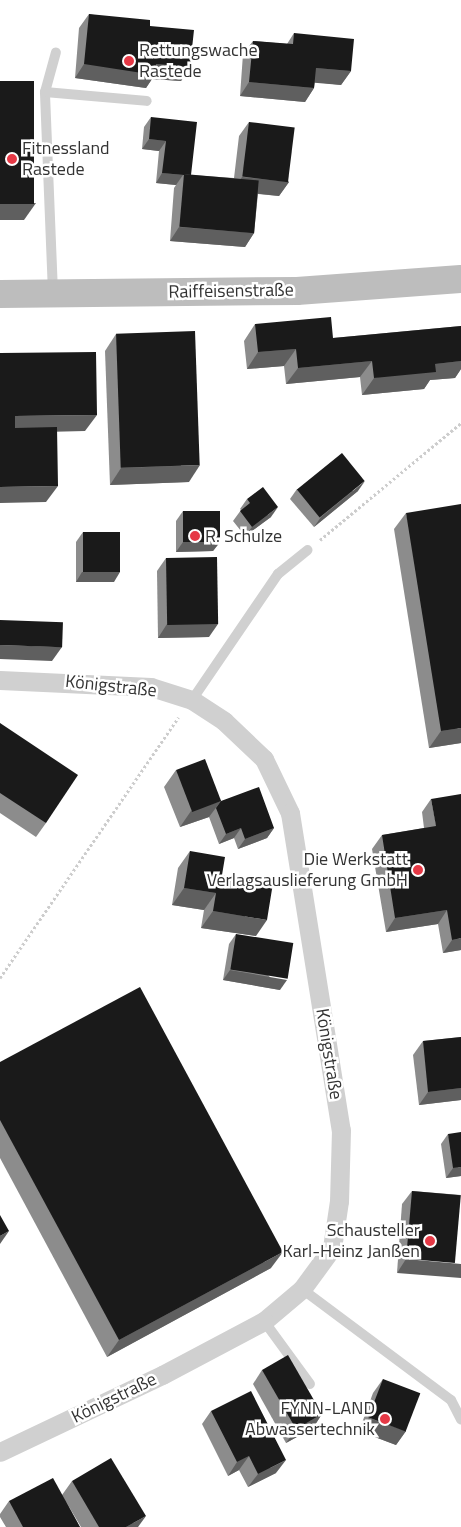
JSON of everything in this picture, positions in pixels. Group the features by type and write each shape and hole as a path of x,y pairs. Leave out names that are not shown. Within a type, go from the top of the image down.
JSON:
{"main road":[{"name":"Raiffeisenstraße","path":"0,294 297,290 461,279"}],"street":[{"name":"Königstraße","path":"0,680 151,687 192,700 224,721 264,759 290,813 341,1130 339,1201 332,1248 302,1290 264,1321 162,1375 0,1452"}],"lane":[{"path":"53,294 45,92 56,52"},
{"path":"45,92 146,101"},
{"path":"192,700 278,574 308,550"},
{"path":"302,1290 451,1400 461,1420"},
{"path":"264,1321 310,1384"}],"path":[{"path":"308,550 461,423"},
{"path":"0,978 192,700"}],"building":[{"name":"Rettungswache Rastede","path":"89,14 150,20 150,26 194,30 190,67 156,64 155,75 84,64"},
{"path":"294,33 354,39 351,71 316,68 314,88 249,82 253,41 293,44"},
{"path":"0,81 34,81 34,204 0,204"},
{"path":"151,117 197,122 191,175 162,173 166,141 149,139"},
{"path":"249,122 295,128 288,182 242,177"},
{"path":"184,174 259,181 254,233 179,227"},
{"path":"331,317 333,338 461,326 461,361 435,364 436,372 374,378 372,361 298,368 296,349 258,352 255,324"},
{"path":"195,331 200,465 121,468 116,334"},
{"path":"96,352 97,415 15,416 15,428 57,427 58,486 0,487 0,353"},
{"path":"342,453 365,481 320,517 297,490"},
{"path":"263,487 278,507 252,527 240,511 250,503 247,499"},
{"path":"461,504 461,728 441,731 406,513"},
{"path":"183,511 220,511 220,542 183,542"},
{"path":"83,532 120,532 120,572 83,572"},
{"path":"217,557 218,624 167,625 166,558"},
{"path":"0,620 63,622 62,647 0,645"},
{"path":"0,723 78,775 46,823 0,793"},
{"path":"205,759 221,801 192,812 176,770"},
{"path":"259,787 274,828 245,839 241,828 226,834 216,808 221,801"},
{"name":"Die Werkstatt Verlagsauslieferung GmbH","path":"461,794 461,938 452,940 447,910 395,918 382,835 436,826 431,799"},
{"path":"190,851 225,857 222,875 273,883 267,920 213,911 216,893 184,888"},
{"path":"236,934 293,943 288,979 230,970"},
{"path":"140,987 283,1252 119,1340 0,1120 0,1062"},
{"path":"461,1037 461,1088 428,1092 423,1041"},
{"path":"461,1132 461,1167 453,1168 448,1134"},
{"name":"Schausteller Karl-Heinz Janßen","path":"412,1191 461,1195 455,1263 406,1259"},
{"path":"0,1215 9,1231 0,1236"},
{"path":"288,1355 322,1414 296,1429 262,1370"},
{"path":"383,1379 420,1393 406,1432 368,1417"},
{"path":"251,1391 286,1460 258,1474 249,1456 237,1462 211,1411"},
{"path":"111,1458 146,1516 126,1527 99,1527 72,1481"},
{"path":"53,1478 80,1527 23,1527 9,1501"}],"place":[{"name":"Rettungswache Rastede","path":"129,61"},
{"name":"Fitnessland Rastede","path":"12,159"},
{"name":"R. Schulze","path":"195,536"},
{"name":"Die Werkstatt Verlagsauslieferung GmbH","path":"418,870"},
{"name":"Schausteller Karl-Heinz Janßen","path":"430,1241"},
{"name":"FYNN-LAND Abwassertechnik","path":"385,1419"}]}
